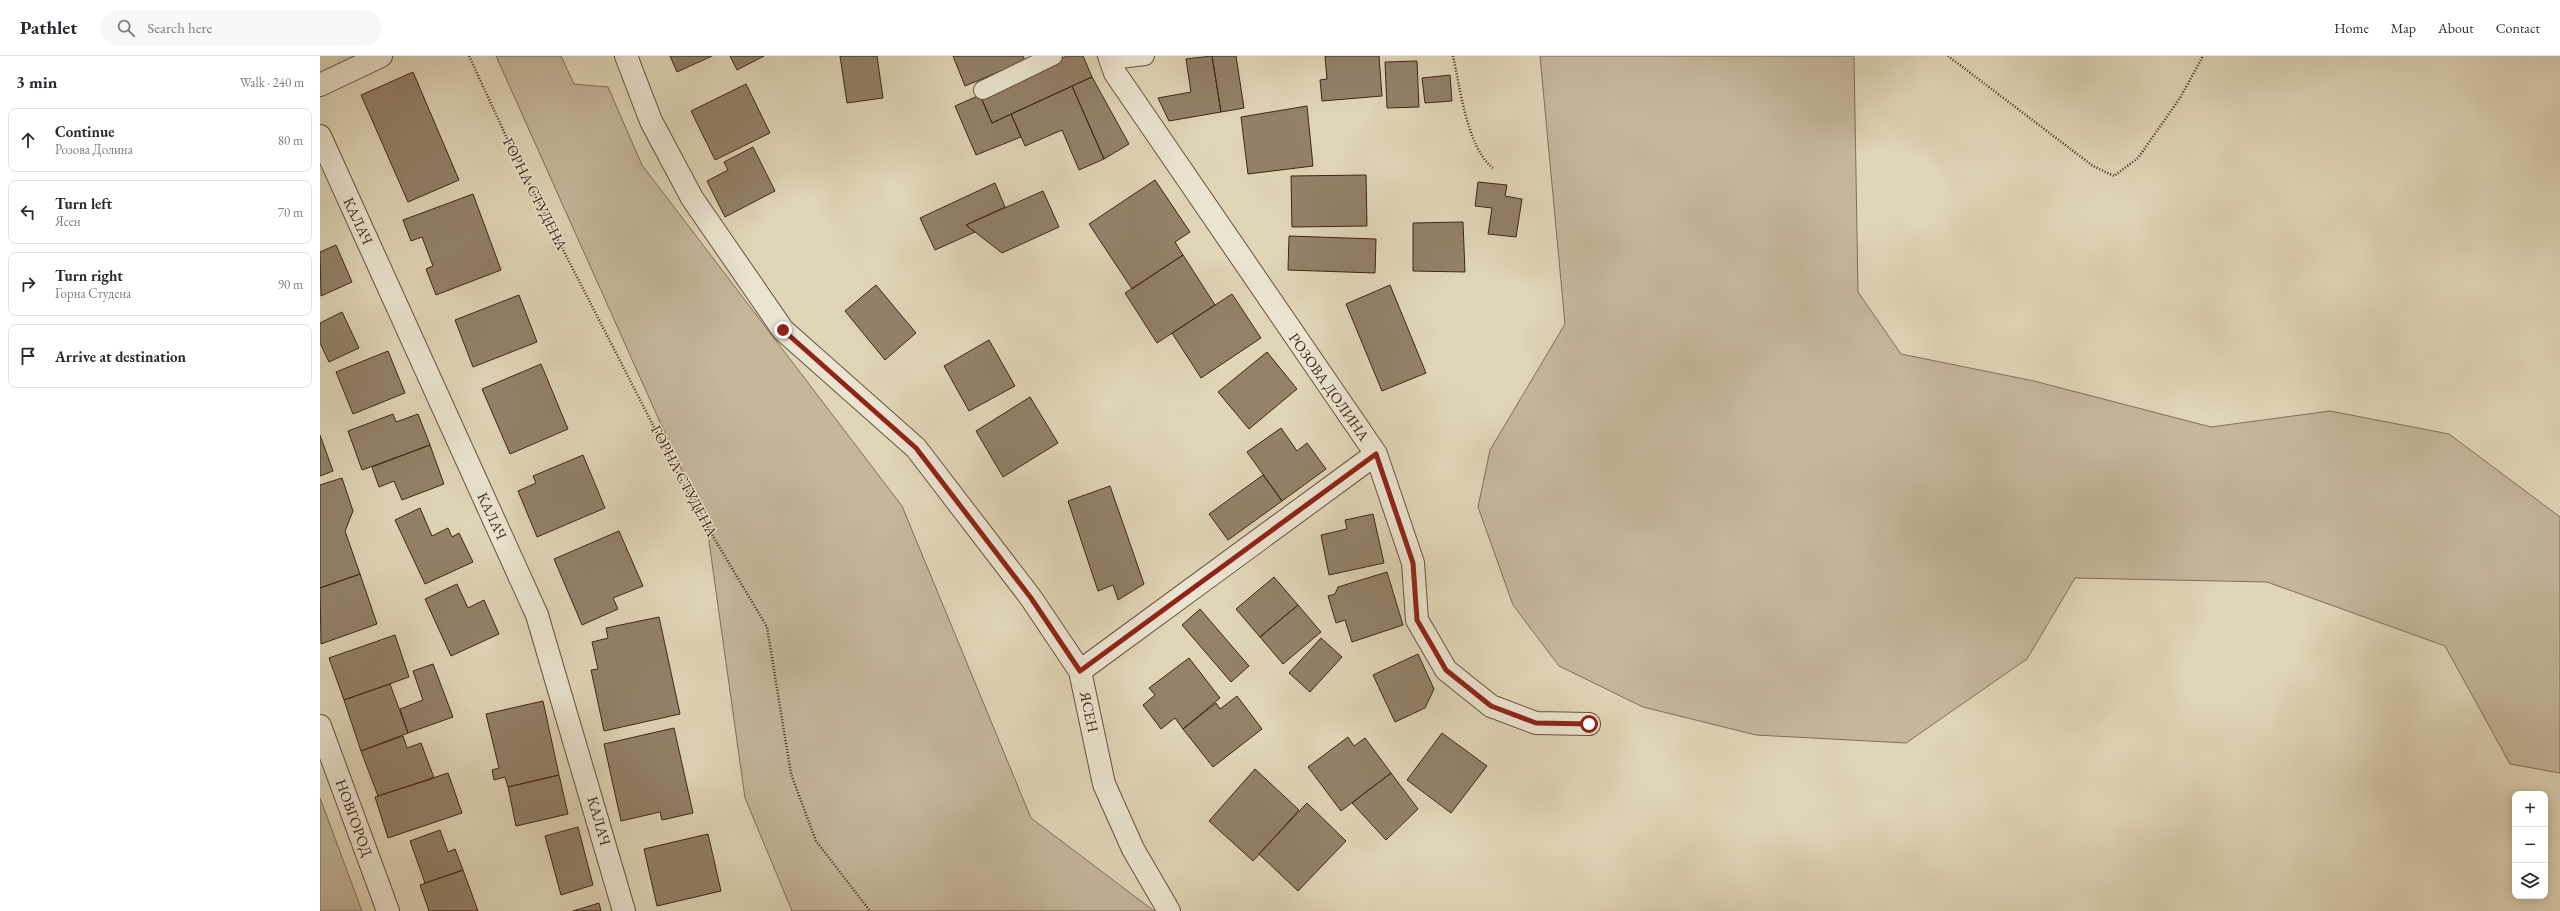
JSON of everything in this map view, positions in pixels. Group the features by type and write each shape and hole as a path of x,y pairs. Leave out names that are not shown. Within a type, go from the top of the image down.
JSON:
{"street":[{"path":"320,85 381,56"},
{"path":"626,56 651,121 692,198 783,330 916,448 1031,598 1080,671"},
{"name":"РОЗОВА ДОЛИНА","path":"1110,58 1115,73 1376,454 1413,563 1417,620 1446,670 1491,706 1536,723 1589,724"},
{"name":"КАЛАЧ","path":"320,136 537,615 624,911"},
{"name":"ЯСЕН","path":"1169,911 1134,850 1104,784 1080,671 1376,454"},
{"name":"НОВГОРОД","path":"320,726 388,911"}],"lane":[{"path":"983,90 1053,56"},
{"path":"1110,58 1144,56"}],"path":[{"name":"ГОРНА СТУДЕНА","path":"469,56 518,162 692,501 767,626 791,774 816,841 870,911"},
{"path":"1453,56 1470,127 1485,162 1493,168"},
{"path":"1948,56 2093,166 2114,176 2138,158 2180,98 2203,56"}],"shaded area":[{"path":"496,56 561,56 574,84 608,87 642,165 902,506 1031,818 1154,911 792,911 745,798 707,527"},
{"path":"1540,56 1854,56 1858,292 1901,354 2034,381 2211,427 2330,411 2449,434 2560,517 2560,773 2510,764 2445,646 2267,582 2075,578 2027,659 1906,743 1756,735 1643,707 1559,666 1513,605 1478,507 1490,450 1565,324"},
{"path":"320,798 362,911 320,911"}],"building":[{"path":"670,56 712,56 677,72"},
{"path":"730,56 764,56 737,70"},
{"path":"840,56 877,56 883,98 847,103"},
{"path":"953,56 1023,56 1025,61 965,86"},
{"path":"1067,56 1083,56 1092,77 992,123 980,95"},
{"path":"1212,56 1236,56 1244,108 1221,112"},
{"path":"1212,56 1221,112 1169,121 1158,98 1191,92 1186,59"},
{"path":"1325,56 1379,56 1382,96 1322,101 1320,80 1327,79"},
{"path":"1417,61 1419,107 1387,108 1385,62"},
{"path":"413,72 459,180 408,202 361,95"},
{"path":"1450,75 1452,101 1425,103 1422,78"},
{"path":"1092,77 1129,144 1104,159 1072,86"},
{"path":"746,84 770,133 715,160 691,111"},
{"path":"1072,86 1104,159 1079,170 1062,130 1025,146 1011,114"},
{"path":"980,95 992,123 1011,114 1021,137 976,155 955,106"},
{"path":"1307,106 1313,166 1248,174 1241,117"},
{"path":"753,147 775,191 725,217 707,181 728,170 724,162"},
{"path":"1366,175 1367,226 1292,227 1291,176"},
{"path":"1155,180 1190,232 1175,242 1183,255 1132,289 1089,224"},
{"path":"1478,182 1507,185 1505,196 1522,199 1516,237 1488,234 1492,208 1475,206"},
{"path":"995,183 1005,207 966,225 975,232 935,250 920,218"},
{"path":"1043,191 1059,227 1002,253 966,225"},
{"path":"473,194 501,270 436,295 426,269 433,266 422,237 411,241 403,220"},
{"path":"1463,222 1465,272 1413,271 1413,223"},
{"path":"1289,236 1376,239 1375,273 1288,270"},
{"path":"336,245 352,282 321,296 320,252"},
{"path":"1183,255 1215,305 1157,343 1125,293"},
{"path":"876,285 916,333 885,360 845,311"},
{"path":"1390,285 1426,373 1382,391 1346,304"},
{"path":"1232,294 1261,338 1201,378 1172,333"},
{"path":"519,295 537,342 473,367 455,320"},
{"path":"342,312 359,348 329,362 320,343 320,323"},
{"path":"989,340 1015,386 969,411 944,366"},
{"path":"388,351 405,393 353,414 336,372"},
{"path":"1267,352 1297,389 1249,429 1218,392"},
{"path":"541,364 568,429 510,454 482,389"},
{"path":"1030,397 1058,443 1003,477 976,431"},
{"path":"393,414 396,422 418,414 430,445 362,470 348,431"},
{"path":"1281,428 1297,451 1307,443 1326,469 1282,501 1247,452"},
{"path":"320,435 333,471 320,476"},
{"path":"430,445 444,484 402,500 394,481 379,487 372,467"},
{"path":"583,455 605,508 537,537 518,491 536,483 533,476"},
{"path":"1263,475 1282,501 1228,540 1209,514"},
{"path":"342,478 353,511 345,531 360,574 320,588 320,485"},
{"path":"1110,486 1144,584 1118,600 1113,585 1098,591 1068,501"},
{"path":"420,508 432,536 448,528 452,537 459,533 473,562 425,584 395,520"},
{"path":"1373,514 1384,563 1329,575 1321,535 1347,529 1345,520"},
{"path":"619,531 643,586 613,598 618,609 582,625 554,559"},
{"path":"1387,572 1403,625 1352,642 1345,620 1336,623 1328,596 1335,594 1338,587"},
{"path":"360,574 377,624 321,644 320,588"},
{"path":"1274,577 1298,605 1260,637 1236,609"},
{"path":"457,584 468,608 484,600 499,634 451,656 425,599"},
{"path":"1298,605 1321,632 1283,664 1260,637"},
{"path":"1200,609 1249,666 1231,682 1182,625"},
{"path":"659,617 680,714 604,731 591,670 598,669 592,642 608,638 606,628"},
{"path":"395,635 409,677 344,700 329,658"},
{"path":"1321,638 1342,657 1310,692 1289,673"},
{"path":"1418,654 1434,689 1425,708 1395,722 1373,675"},
{"path":"1189,658 1220,698 1183,729 1175,718 1161,729 1143,705 1155,695 1149,688"},
{"path":"433,664 453,717 408,733 400,709 423,700 413,671"},
{"path":"390,684 408,733 361,751 344,700"},
{"path":"1237,696 1262,729 1213,767 1183,729 1216,703 1220,709"},
{"path":"543,701 559,775 508,787 505,777 494,780 492,770 499,768 486,714"},
{"path":"674,728 693,813 662,820 660,812 621,821 604,744"},
{"path":"1442,733 1487,766 1451,813 1407,780"},
{"path":"403,736 407,748 421,743 434,778 378,796 361,751"},
{"path":"1348,737 1354,746 1365,738 1391,773 1341,811 1308,767"},
{"path":"1255,769 1299,810 1253,861 1209,821"},
{"path":"448,773 462,813 388,838 375,797"},
{"path":"1391,773 1418,809 1386,840 1352,803"},
{"path":"559,775 568,814 516,826 508,787"},
{"path":"1307,803 1346,841 1298,891 1259,854"},
{"path":"578,827 593,885 561,895 545,836"},
{"path":"440,830 448,852 455,849 463,870 425,883 410,841"},
{"path":"708,834 721,891 657,906 644,849"},
{"path":"463,870 478,911 429,911 420,885"},
{"path":"599,903 601,911 573,911"}],"route":[{"path":"783,330 916,448 1031,598 1080,671 1376,454 1413,563 1417,620 1446,670 1491,706 1536,723 1589,724"}]}
